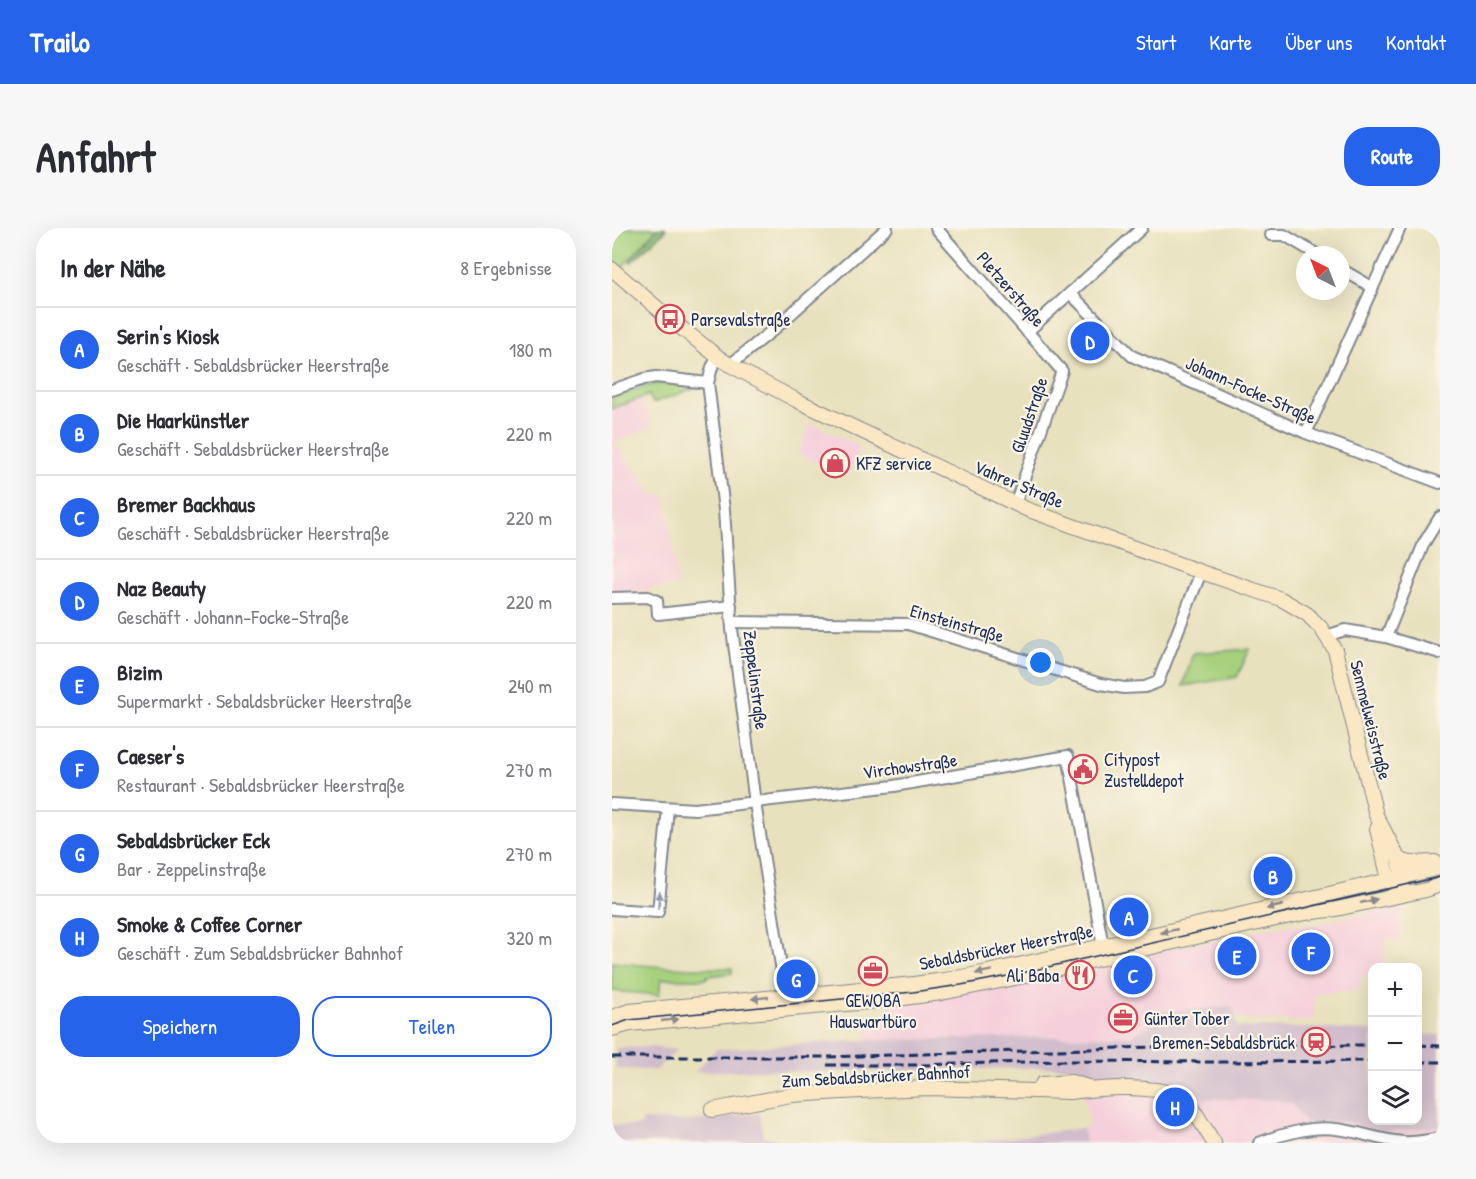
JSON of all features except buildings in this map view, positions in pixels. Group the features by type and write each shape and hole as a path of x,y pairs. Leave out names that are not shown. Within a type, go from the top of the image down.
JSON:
{"main road":[{"name":"Vahrer Straße","path":"612,269 718,357 796,400 1015,504 1281,599 1307,614 1326,636"},
{"name":"Semmelweisstraße","path":"1326,636 1335,650 1376,814 1399,860 1403,877 1402,895"},
{"name":"Semmelweisstraße","path":"1376,814 1376,824 1389,880 1402,895"},
{"path":"1399,860 1411,863 1440,862"},
{"name":"Sebaldsbrücker Heerstraße","path":"787,1002 983,973 1440,868"},
{"name":"Sebaldsbrücker Heerstraße","path":"787,1002 889,1000 941,993 1265,921 1426,890 1440,885"},
{"path":"612,1017 629,1011 787,1002"},
{"path":"612,1029 630,1024 787,1002"},
{"name":"Zum Sebaldsbrücker Bahnhof","path":"712,1110 791,1095 928,1088 1007,1089 1071,1082 1094,1089 1142,1087 1185,1096 1214,1143"}],"street":[{"path":"730,365 773,330 887,228"},
{"name":"Pletzerstraße","path":"936,228 1062,371"},
{"path":"1027,332 1142,228"},
{"path":"1306,433 1400,228"},
{"path":"1271,235 1284,235 1303,246"},
{"path":"1350,274 1372,287"},
{"name":"Johann-Focke-Straße","path":"1070,293 1132,356 1306,433 1440,483"},
{"name":"Zeppelinstraße","path":"718,357 712,367 708,382 724,510 732,622 755,803 787,1002"},
{"name":"Gluudstraße","path":"1015,504 1062,371"},
{"path":"612,390 656,377 708,382"},
{"path":"1386,637 1424,543 1440,517"},
{"name":"Einsteinstraße","path":"732,622 908,624 1101,684 1124,688 1145,687 1158,682 1201,572"},
{"path":"612,598 648,597 657,601 658,614 731,606"},
{"path":"1326,636 1345,630 1386,637 1440,653"},
{"name":"Virchowstraße","path":"612,804 695,809 755,803 894,786 1068,756 1102,946"},
{"path":"612,909 658,912 668,808"},
{"path":"1259,1143 1302,1131 1333,1128 1406,1143 1440,1138"}],"shaded area":[{"path":"641,398 652,427 614,442 652,494 665,496 678,585 651,588 651,592 612,590 612,409"},
{"path":"810,423 860,447 848,476 798,454"},
{"path":"1403,906 1400,940 1385,939 1383,963 1368,963 1368,976 1360,977 1360,990 1315,993 1313,1021 1235,1018 1232,1007 1147,1012 1153,1023 1132,1036 867,1040 868,1019 892,1014 888,1001 1217,940 1273,927 1315,924"},
{"path":"1233,1007 1237,1027 1368,1031 1368,1125 1422,1125 1422,1034 1440,1035 1440,1126 1379,1132 1346,1122 1306,1123 1292,1104 1277,1100 1205,1099 1200,1093 1192,1093 1169,1085 1084,1096 1076,1067 695,1072 716,1049 867,1040 1132,1036 1153,1023 1146,1012"},
{"path":"651,1047 677,1050 656,1070 616,1069 616,1048"},
{"path":"1169,1085 1192,1093 1200,1093 1205,1099 1276,1100 1292,1104 1306,1123 1346,1122 1379,1132 1440,1126 1440,1143 1085,1143 1083,1128 1090,1127 1084,1096"},
{"path":"760,1113 763,1137 774,1137 776,1143 612,1143 612,1125 640,1126 643,1120 693,1121"},
{"path":"1083,1128 1085,1143 967,1143"}],"green space":[{"path":"612,228 665,228 666,230 631,262 628,260 621,269 612,260"},
{"path":"657,228 666,230 631,262 629,260"},
{"path":"654,384 695,388 653,403 649,395 612,409 612,397"},
{"path":"1250,649 1237,677 1183,686 1193,653"},
{"path":"612,962 672,967 732,968 732,973 708,976 705,979 661,979 659,995 612,991"}],"tram line":[{"path":"612,1026 629,1020 913,992 961,985 1440,877"}],"railway":[{"path":"612,1057 827,1057 1187,1046 1368,1045"},
{"path":"1422,1045 1440,1046"},
{"path":"827,1065 1064,1061 1368,1061"},
{"path":"1422,1062 1440,1062"}],"place":[{"name":"Parsevalstraße","path":"670,319"},
{"name":"Naz Beauty","path":"1090,341"},
{"name":"KFZ service","path":"835,463"},
{"name":"Citypost Zustelldepot","path":"1083,769"},
{"name":"Die Haarkünstler","path":"1273,876"},
{"name":"Serin's Kiosk","path":"1129,917"},
{"name":"Caeser's","path":"1311,952"},
{"name":"Bizim","path":"1237,956"},
{"name":"GEWOBA Hauswartbüro","path":"873,971"},
{"name":"Ali Baba","path":"1080,975"},
{"name":"Bremer Backhaus","path":"1133,975"},
{"name":"Sebaldsbrücker Eck","path":"796,979"},
{"name":"Günter Tober","path":"1123,1018"},
{"name":"Bremen-Sebaldsbrück","path":"1316,1042"},
{"name":"Smoke & Coffee Corner","path":"1175,1107"}]}
